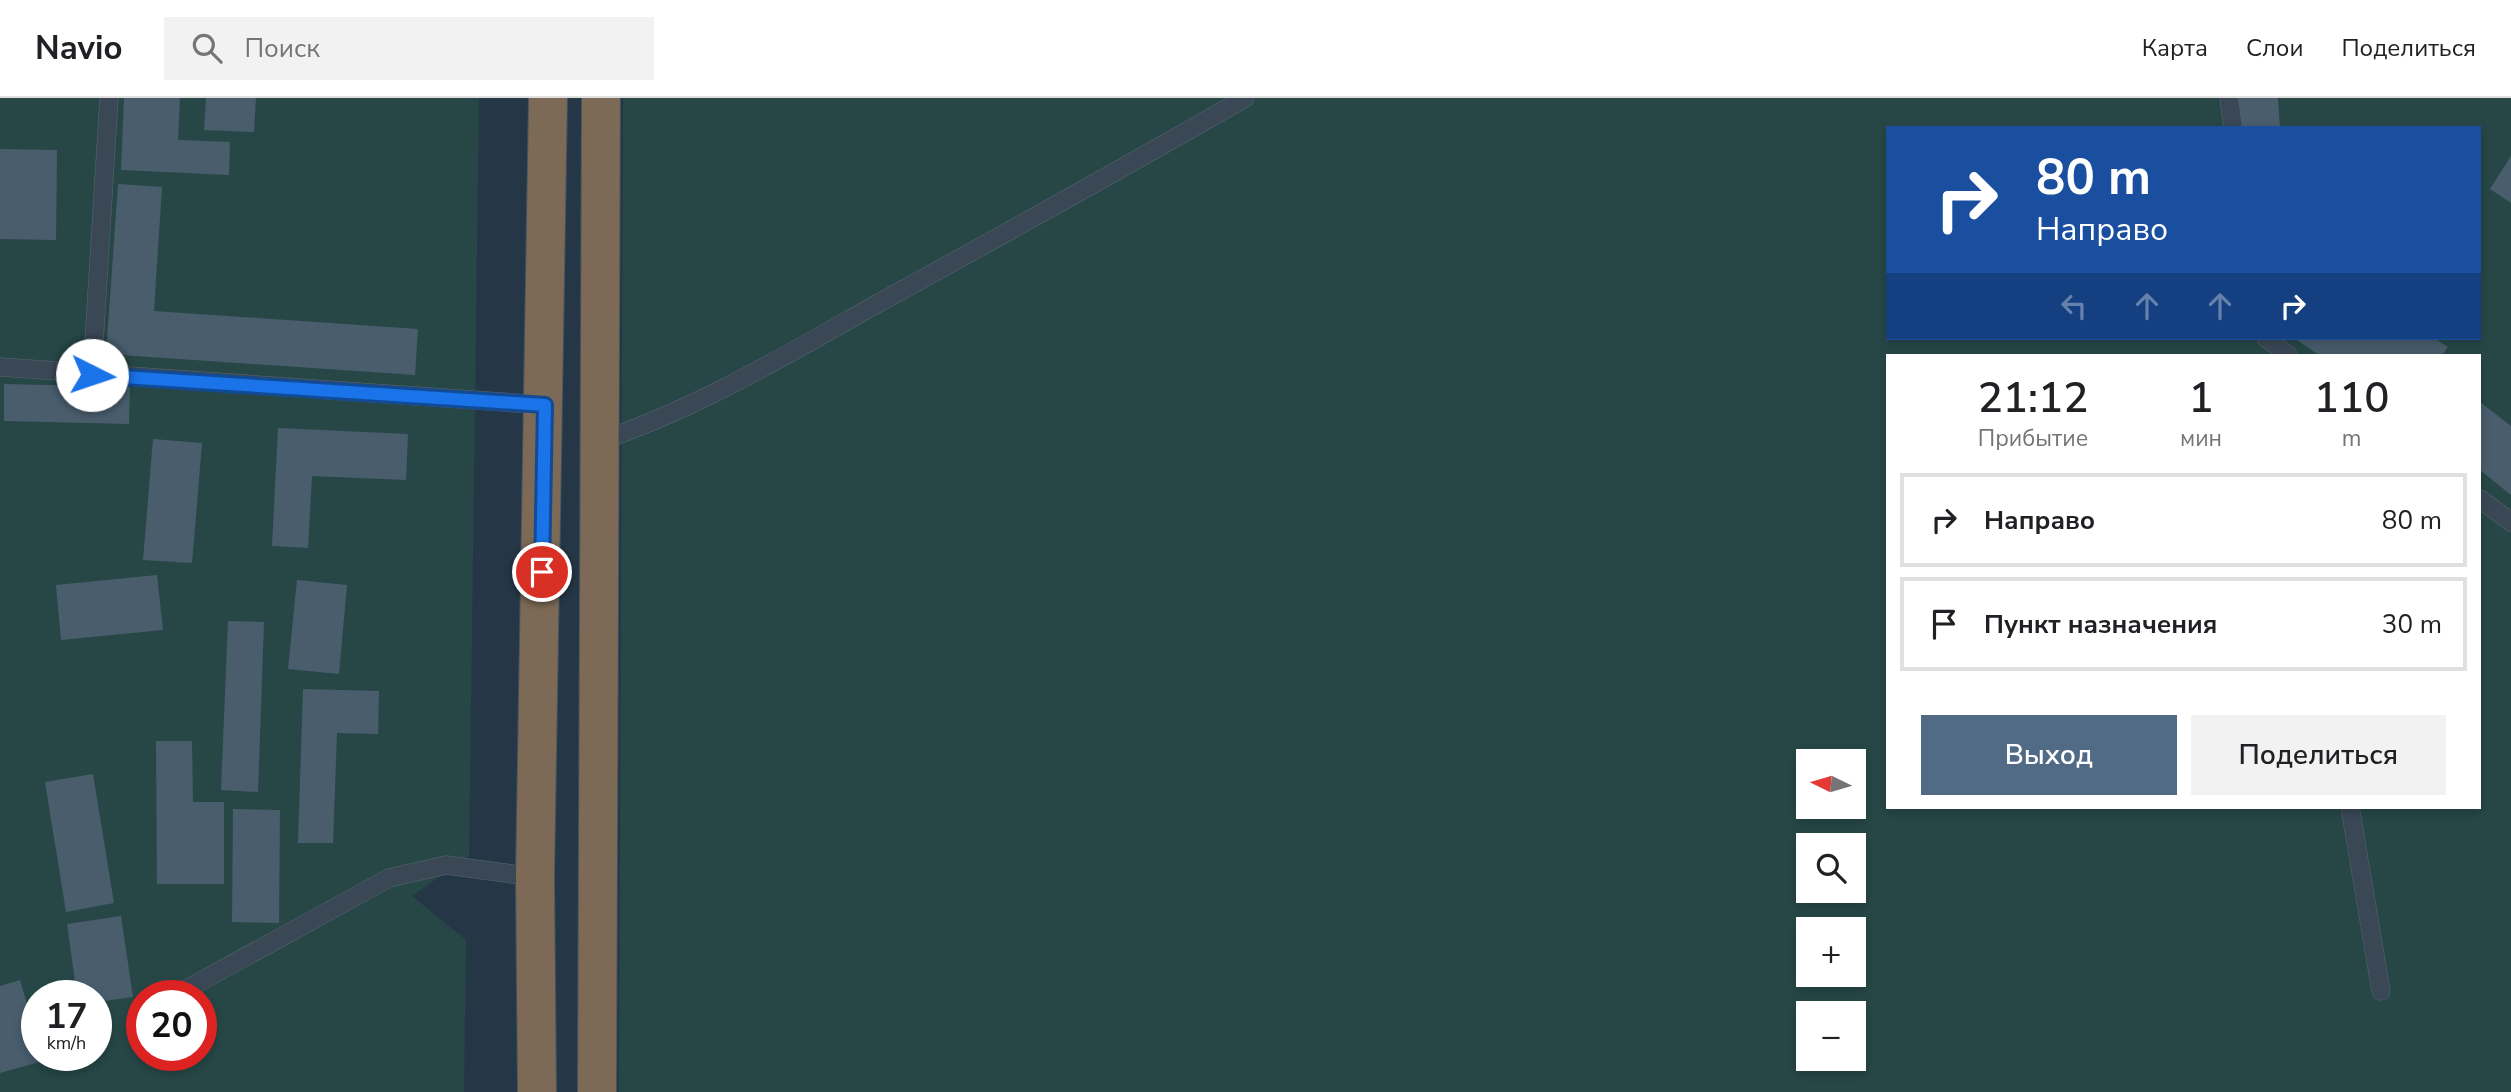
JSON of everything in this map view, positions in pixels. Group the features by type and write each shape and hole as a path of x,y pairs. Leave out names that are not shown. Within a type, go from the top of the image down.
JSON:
{"highway":[{"path":"537,1092 536,877 548,98"},
{"path":"597,1092 601,98"}],"lane":[{"path":"92,375 109,98"},
{"path":"600,441 643,426 719,391 1245,98"},
{"path":"2229,98 2233,126"},
{"path":"2269,340 2287,354"},
{"path":"0,367 545,405"},
{"path":"2481,500 2511,522"},
{"path":"2350,809 2381,991"},
{"path":"203,980 389,878 446,865 536,877"}],"green space":[{"path":"0,98 479,98 469,856 412,896 466,940 464,1092 0,1092"},
{"path":"623,98 2511,98 2511,1092 619,1092"}],"building":[{"path":"124,98 180,98 178,140 230,142 229,175 121,170"},
{"path":"206,98 256,98 254,132 204,130"},
{"path":"2237,98 2278,98 2280,126 2239,126"},
{"path":"0,149 57,150 56,240 0,239"},
{"path":"2511,156 2511,203 2490,189"},
{"path":"118,184 162,187 154,311 418,329 415,375 106,354"},
{"path":"2297,340 2437,340 2448,347 2443,354 2318,354"},
{"path":"4,384 130,387 129,424 4,421"},
{"path":"2481,403 2511,426 2511,495 2481,471"},
{"path":"278,428 408,434 406,480 312,476 308,548 272,546"},
{"path":"153,439 202,443 192,563 143,560"},
{"path":"157,575 163,630 61,640 56,585"},
{"path":"297,580 347,585 339,674 288,669"},
{"path":"228,621 264,622 258,792 221,790"},
{"path":"303,689 379,691 378,734 337,733 333,843 298,843"},
{"path":"156,741 192,741 193,802 224,802 224,884 157,884"},
{"path":"93,774 114,903 66,912 45,782"},
{"path":"233,809 280,810 279,923 232,922"},
{"path":"121,916 130,980 126,980 126,998 112,1000 112,980 75,980 67,924"},
{"path":"20,980 21,983 21,1067 0,1073 0,986"}],"route":[{"path":"92,375 545,405 542,572"}]}
